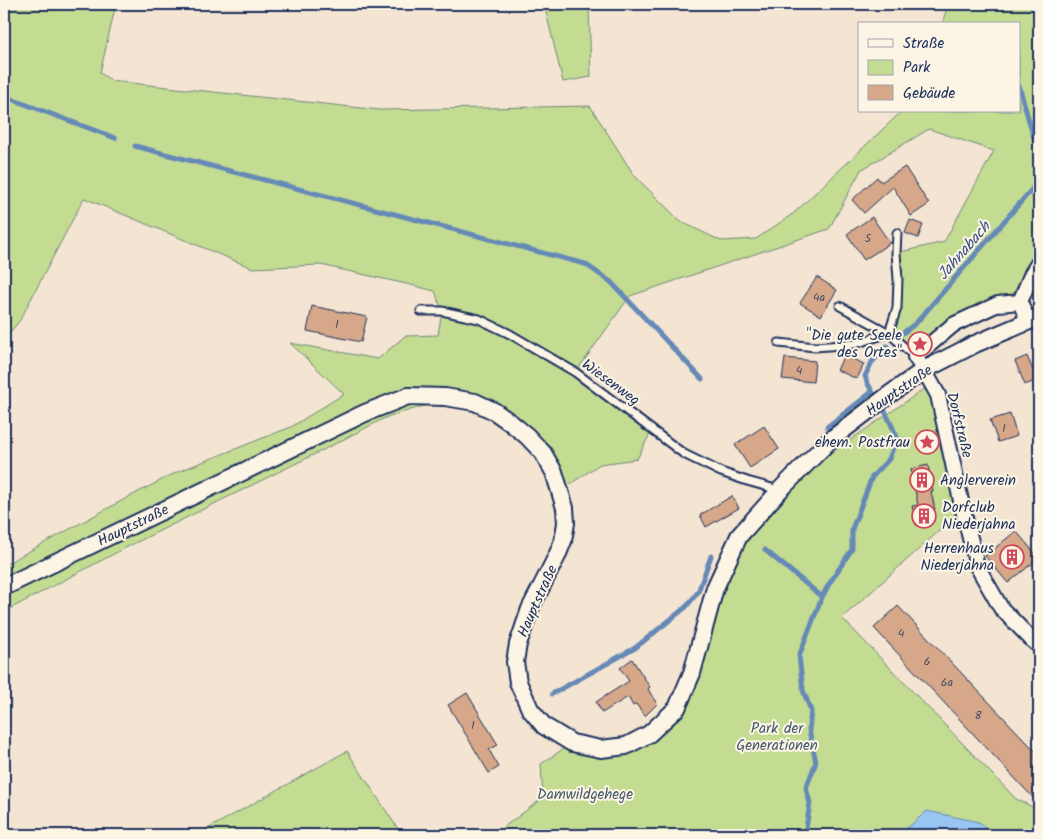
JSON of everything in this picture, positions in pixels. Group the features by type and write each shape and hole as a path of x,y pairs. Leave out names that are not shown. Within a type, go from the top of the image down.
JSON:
{"street":[{"path":"1020,302 1032,273 1039,262"},
{"path":"1020,302 1034,319"},
{"path":"920,363 953,325 998,304 1020,302"},
{"name":"Hauptstraße","path":"4,587 365,413 408,396 445,397 475,402 494,411 511,423 543,453 554,472 565,508 566,523 563,541 530,609 518,644 515,662 518,682 530,709 544,726 572,743 601,749 626,746 649,734 677,708 692,673 715,588 739,536 780,490 829,441 890,394 920,363 952,355 1034,319"},
{"name":"Dorfstraße","path":"920,363 938,395 977,566 1001,608 1039,646"}],"lane":[{"path":"889,333 897,308 896,233"},
{"path":"840,306 889,333 920,363"},
{"name":"Wiesenweg","path":"421,311 442,311 479,319 510,334 576,372 684,454 721,472 780,490"},
{"path":"779,344 815,347 855,344 889,333"}],"green space":[{"path":"4,4 116,4 100,73 112,81 380,110 590,106 634,175 680,221 721,241 756,239 794,213 901,112 1020,112 1020,22 943,22 948,4 1039,4 1039,262 1020,302 998,304 915,357 889,333 897,308 896,253 944,242 994,151 929,129 861,170 829,229 630,296 576,372 652,430 637,459 600,464 560,491 554,472 494,411 434,403 387,417 125,548 4,612 4,565 177,472 291,427 344,394 290,343 378,359 405,336 438,335 442,311 435,291 321,265 252,268 84,198 20,320 4,340"},
{"path":"544,4 589,4 591,77 563,82"},
{"name":"Park der Generationen","path":"924,389 932,392 957,515 842,618 1016,799 1039,810 1039,835 493,835 543,798 541,764 566,747 602,756 655,741 669,727 700,671 723,593 745,541 817,463"},
{"path":"347,751 402,835 197,835"}],"water":[{"path":"927,811 979,822 995,835 899,835"}],"building":[{"path":"905,167 929,204 911,216 893,187 864,213 852,200 877,177 881,182"},
{"path":"872,217 890,243 864,260 847,234"},
{"path":"910,220 923,225 918,238 905,233"},
{"path":"817,277 837,290 821,316 800,303"},
{"path":"312,306 367,317 361,342 307,331"},
{"path":"844,355 864,364 857,379 837,370"},
{"path":"1027,356 1037,380 1025,385 1015,361"},
{"path":"785,358 815,361 813,382 782,379"},
{"path":"1010,414 1017,436 998,442 990,420"},
{"path":"764,426 779,449 750,468 735,445"},
{"path":"928,465 933,491 931,491 935,510 932,510 934,521 916,525 912,506 918,505 911,469"},
{"path":"732,496 739,508 706,527 700,515"},
{"name":"Herrenhaus Niederjahna","path":"1016,531 1039,558 1008,583 985,556"},
{"path":"898,606 1039,755 1039,804 874,628"},
{"path":"632,659 650,687 648,689 657,704 645,716 636,704 633,706 628,697 602,713 596,702 629,681 620,668"},
{"path":"467,693 498,745 489,750 499,767 489,773 448,705"}],"waterway":[{"path":"1020,90 1039,151"},
{"path":"4,94 6,97 115,138"},
{"path":"135,146 585,264 611,282 702,379"},
{"name":"Jahnabach","path":"903,333 916,323 1039,181"},
{"path":"805,835 810,803 806,788 816,762 809,730 811,711 803,690 799,656 822,597 852,549 852,529 872,477 889,459 897,437 865,376 872,362 887,346"},
{"path":"827,427 872,392"},
{"path":"765,550 822,597"},
{"path":"552,694 635,648 686,607 698,592 711,556"}],"place":[{"name":"\"Die gute Seele des Ortes\"","path":"920,344"},
{"name":"ehem. Postfrau","path":"927,442"},
{"name":"Anglerverein","path":"922,480"},
{"name":"Dorfclub Niederjahna","path":"924,516"},
{"name":"Herrenhaus Niederjahna","path":"1012,557"}],"park label":[{"name":"Damwildgehege","path":"585,794"}]}
